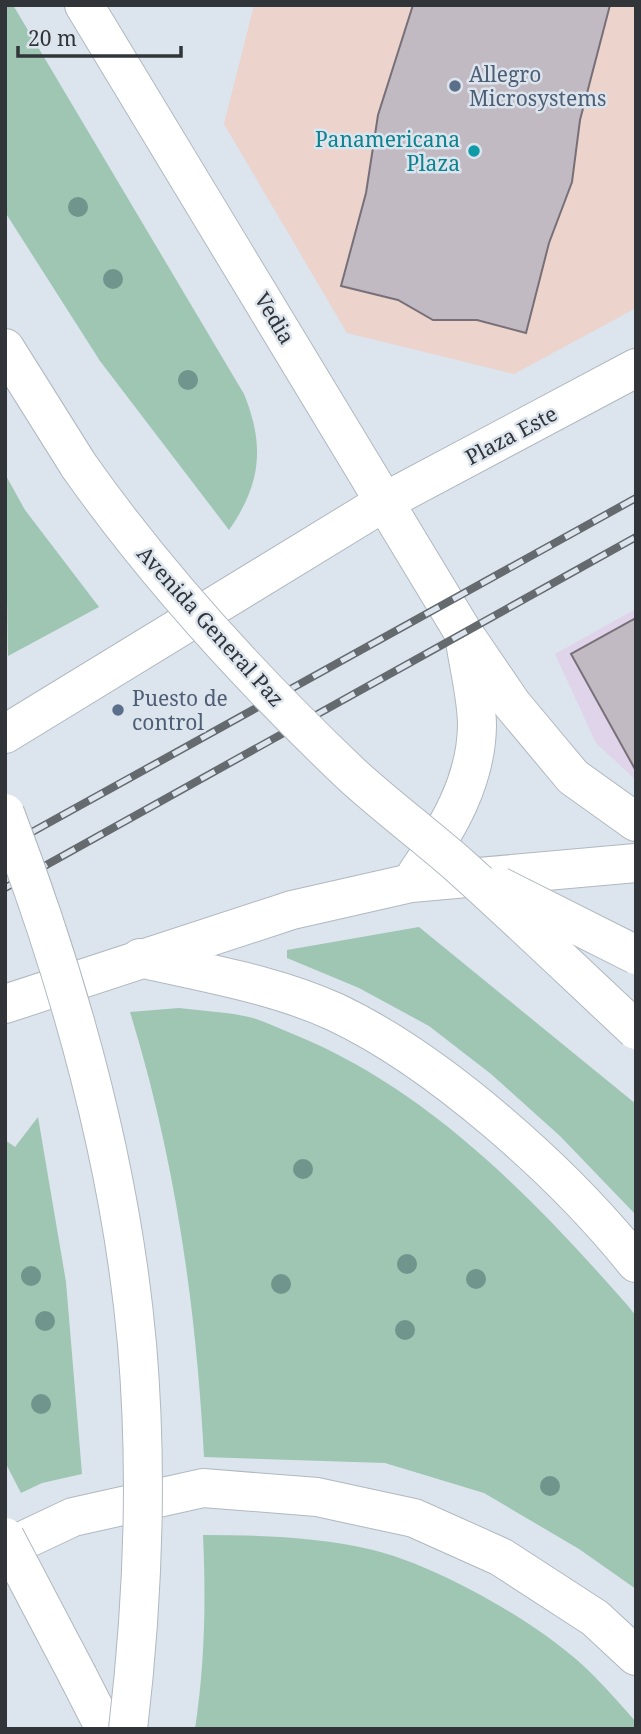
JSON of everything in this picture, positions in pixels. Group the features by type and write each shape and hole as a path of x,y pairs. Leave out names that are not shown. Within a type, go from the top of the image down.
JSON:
{"main road":[{"name":"Vedia","path":"85,5 463,632 512,704 573,777 636,822"},
{"name":"Avenida General Paz","path":"5,348 79,466 115,517 220,641 355,777 460,866"},
{"name":"Plaza Este","path":"5,734 386,501 636,368"},
{"path":"411,883 442,838 466,789 473,764 477,724 463,632"},
{"path":"5,813 74,1018 115,1194 137,1344 143,1513 139,1637 128,1729"},
{"path":"5,1004 292,910 411,883 636,863"},
{"path":"460,866 636,955"},
{"path":"460,866 636,1030"},
{"path":"140,958 296,998 334,1012 377,1035 419,1062 522,1145 636,1263"},
{"path":"5,1549 73,1517 203,1488 317,1497 414,1518 501,1557 595,1618 636,1656"},
{"path":"5,1537 105,1729"}],"shaded area":[{"path":"254,5 636,5 636,308 514,374 347,333 224,124"},
{"path":"636,609 636,780 596,743 555,654"}],"green space":[{"path":"5,5 13,5 244,394 255,431 256,464 248,497 229,530 100,361 5,212"},
{"path":"5,474 25,510 99,607 8,656"},
{"path":"419,927 636,1104 636,1215 560,1136 491,1074 429,1026 359,988 287,958 287,950"},
{"path":"179,1008 235,1014 258,1020 343,1057 390,1085 434,1116 517,1188 629,1307 636,1316 636,1589 579,1549 484,1493 385,1463 204,1457 195,1344 181,1232 159,1122 130,1012"},
{"path":"38,1117 66,1282 82,1474 42,1483 21,1493 5,1462 5,1140 15,1147"},
{"path":"203,1535 267,1536 331,1542 373,1550 428,1569 490,1600 548,1637 599,1681 636,1722 636,1729 195,1729 204,1632"}],"building":[{"name":"Panamericana Plaza","path":"413,5 610,5 580,120 572,182 549,243 526,333 477,320 433,320 398,300 341,286 366,193 378,115"},
{"path":"636,618 636,771 571,654"}],"railway":[{"path":"5,847 636,498"},
{"path":"5,888 636,537"}],"place":[{"name":"Allegro Microsystems","path":"455,86"},
{"name":"Panamericana Plaza","path":"474,151"},
{"name":"Puesto de control","path":"118,710"}]}
